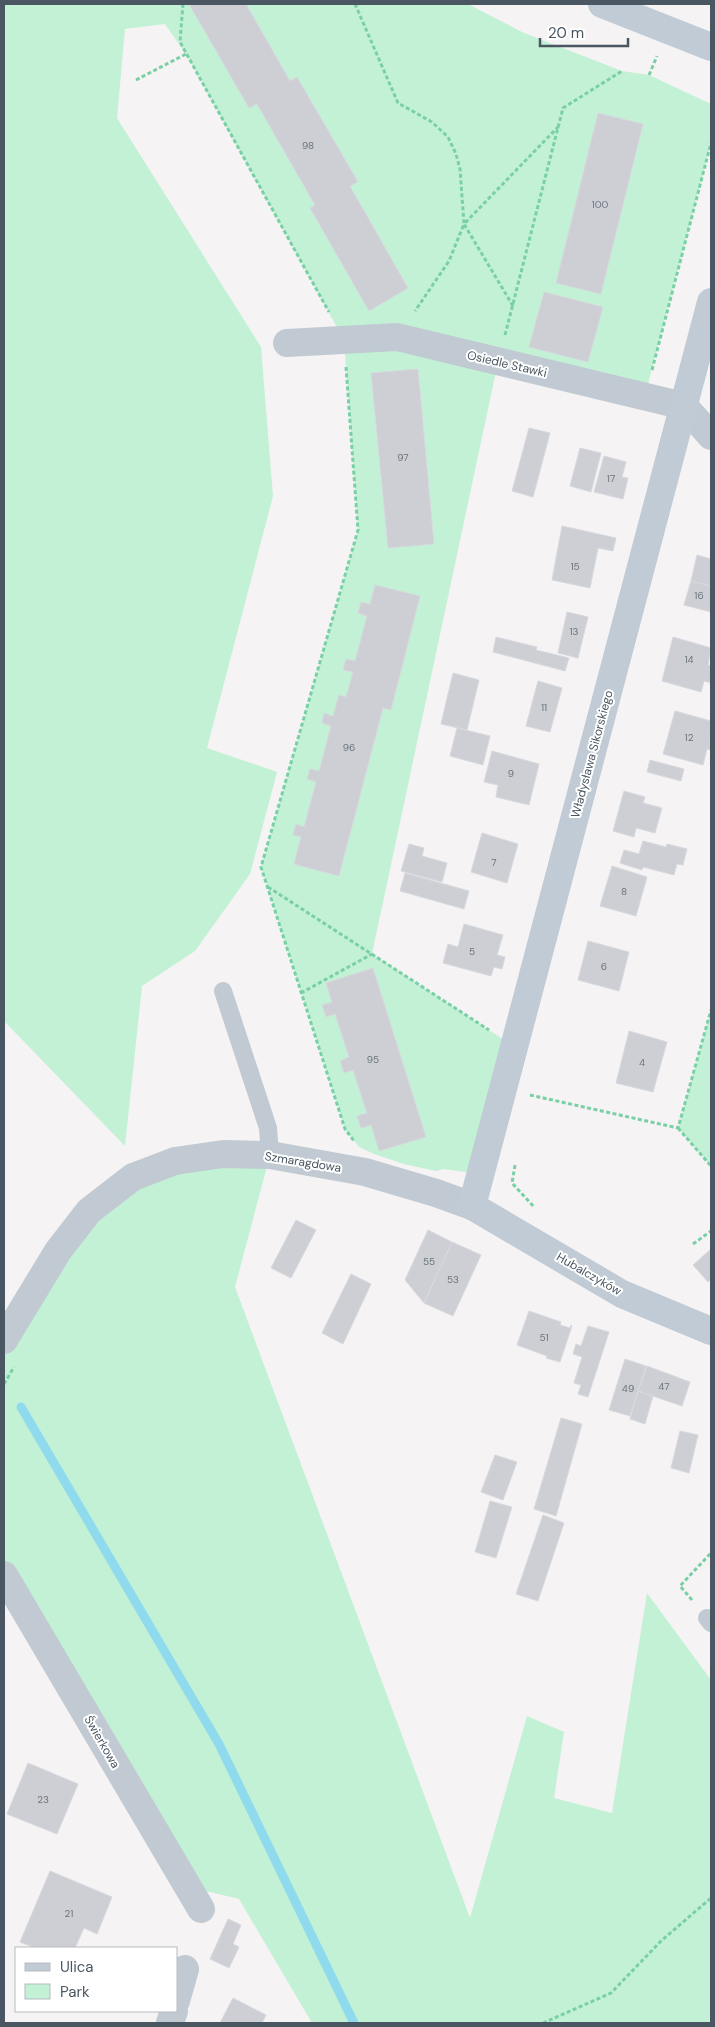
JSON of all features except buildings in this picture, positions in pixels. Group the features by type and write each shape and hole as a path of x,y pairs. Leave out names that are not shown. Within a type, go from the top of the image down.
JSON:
{"street":[{"path":"602,4 711,47"},
{"name":"Władysława Sikorskiego","path":"472,1206 711,302"},
{"name":"Osiedle Stawki","path":"287,343 397,337 684,406"},
{"path":"684,406 711,436"},
{"name":"Szmaragdowa","path":"6,1337 58,1251 89,1211 133,1177 175,1161 223,1154 270,1155 365,1172 472,1206"},
{"name":"Hubalczyków","path":"472,1206 622,1294 711,1331"},
{"name":"Świerkowa","path":"4,1575 201,1909"},
{"path":"178,1994 185,1969"}],"lane":[{"path":"223,991 268,1128 270,1155"}],"path":[{"path":"183,4 180,42 344,340 358,530 261,867 345,1129 359,1147"},
{"path":"355,4 398,103 432,122 448,137 456,154 460,169 464,224 513,306"},
{"path":"136,80 186,54"},
{"path":"504,339 563,108 622,71"},
{"path":"414,313 449,261 464,224 559,126"},
{"path":"651,375 711,144"},
{"path":"267,887 515,1047"},
{"path":"301,993 372,954"},
{"path":"678,1128 711,1010"},
{"path":"521,1093 678,1128 711,1166"},
{"path":"516,1156 512,1183 536,1210"},
{"path":"693,1244 711,1231"},
{"path":"709,1621 680,1586 711,1553"},
{"path":"543,2023 611,1993 661,1941 711,1898"}],"green space":[{"path":"4,4 468,4 524,33 622,71 649,75 711,104 711,143 648,384 501,348 372,954 515,1047 480,1174 444,1169 436,1171 404,1164 374,1154 359,1147 345,1129 261,867 358,530 344,340 186,54 165,24 125,29 117,118 261,347 273,496 207,748 277,772 250,874 195,951 142,986 125,1146 4,1021"},
{"path":"711,1010 711,1166 678,1128"},
{"path":"270,1155 235,1287 470,1918 527,1716 564,1732 554,1798 612,1813 647,1593 711,1680 711,2023 312,2023 239,1899 206,1891 4,1575 4,1340 133,1177"}],"waterway":[{"path":"21,1407 219,1744 354,2023"}]}
